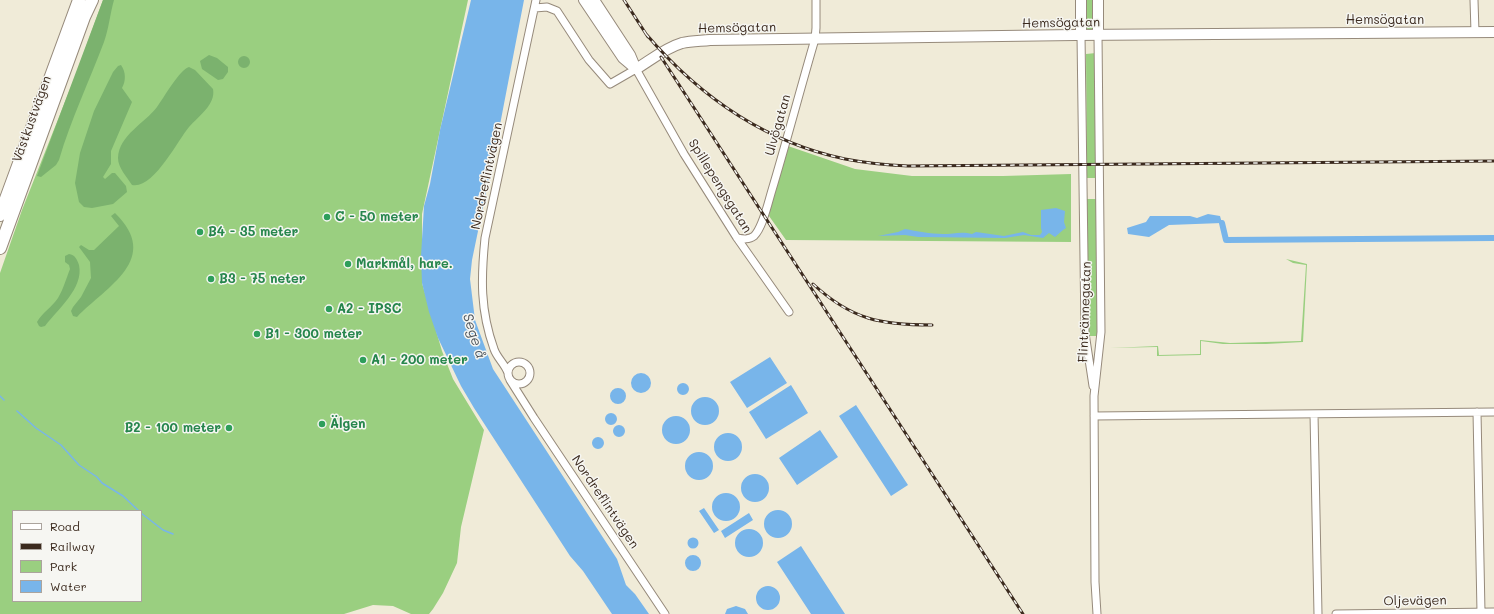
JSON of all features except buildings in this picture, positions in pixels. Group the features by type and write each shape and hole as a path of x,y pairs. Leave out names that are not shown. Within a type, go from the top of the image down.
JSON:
{"highway":[{"name":"Västkustvägen","path":"0,248 2,215 78,0"},
{"name":"Västkustvägen","path":"2,215 91,0"}],"street":[{"name":"Nordreflintvägen","path":"536,0 485,238 482,269 482,294 487,323 494,350 506,366 509,376 525,403 665,614"},
{"name":"Spillepengsgatan","path":"584,0 623,58 636,69"},
{"name":"Spillepengsgatan","path":"594,0 630,55 636,69 684,154 737,238 789,312"},
{"name":"Ulvögatan","path":"737,238 746,239 752,237 758,232 762,221 787,140 815,39 816,0"},
{"name":"Flintrännegatan","path":"1081,0 1085,333 1094,396"},
{"name":"Flintrännegatan","path":"1094,396 1101,332 1098,0"},
{"path":"1474,0 1475,32"},
{"path":"535,8 547,7 557,11 589,60 610,84 636,69"},
{"name":"Hemsögatan","path":"636,69 662,53 684,43 710,40 1081,35 1494,32"},
{"path":"499,356 523,363 528,368 529,374 525,382 525,403"},
{"path":"516,362 510,366 509,376 516,383 525,382"},
{"path":"1094,396 1095,582 1098,614"},
{"path":"1477,412 1481,612"},
{"path":"1094,416 1494,412"},
{"path":"1314,414 1318,614"},
{"name":"Oljevägen","path":"1336,614 1494,612"}],"green space":[{"path":"103,0 468,0 422,214 422,283 442,351 453,379 484,430 461,527 457,563 443,593 429,614 411,614 393,606 373,605 344,614 0,614 0,273 22,210 76,74"},
{"path":"103,0 114,0 104,42 59,160 56,165 41,177 37,176"},
{"path":"1085,0 1095,0 1095,32 1085,32"},
{"path":"1096,53 1097,178 1087,178 1086,54"},
{"path":"209,55 217,58 228,67 228,72 223,79 218,80 202,69 200,61"},
{"path":"244,56 248,58 250,62 248,66 244,68 240,66 238,62 240,58"},
{"path":"121,65 125,76 122,88 132,102 111,151 111,164 103,177 105,179 112,173 115,173 126,186 127,192 113,204 92,208 84,207 79,202 75,183 80,153 94,111 113,72 118,66"},
{"path":"189,67 195,70 213,89 212,100 206,110 189,127 156,172 148,180 140,184 132,185 118,162 119,150 133,130 157,107 181,73"},
{"path":"788,146 855,169 912,176 1071,174 1071,242 786,240 769,216 773,195"},
{"path":"1087,199 1097,199 1097,336 1089,336"},
{"path":"115,213 128,229 133,244 132,258 125,271 115,283 77,317 73,316 71,311 81,297 91,278 90,262 79,247 81,245 89,250 94,250 119,226 111,216"},
{"path":"69,254 76,258 79,265 80,274 78,282 69,298 45,326 41,327 37,322 58,298 70,269 69,265 65,262 65,256"},
{"path":"1286,259 1307,264 1303,342 1223,344 1201,341 1201,355 1157,356 1157,347 1110,348 1158,346 1159,355 1200,354 1200,340 1230,343 1301,341 1306,265 1293,263"}],"water":[{"name":"Sege å","path":"471,0 524,0 472,260 470,279 475,320 493,369 617,559 626,585 635,594 649,614 612,614 583,571 570,556 474,408 461,386 438,338 429,312 422,283 421,256 424,206 430,184 440,130"},
{"path":"1056,208 1065,211 1064,222 1066,228 1055,237 1049,233 1043,238 1024,235 1005,238 918,237 905,235 878,236 905,229 938,234 972,234 976,232 1004,236 1023,232 1031,235 1040,235 1042,232 1041,210"},
{"path":"1208,214 1220,216 1222,223 1169,225 1149,237 1128,234 1127,228 1146,222 1150,216 1190,216 1197,218"},
{"path":"770,357 787,383 747,408 730,382"},
{"path":"641,373 648,376 651,383 648,390 641,393 634,390 631,383 634,376"},
{"path":"681,383 685,383 689,389 685,395 681,395 677,391 677,387"},
{"path":"791,385 808,413 766,439 749,412"},
{"path":"615,388 621,388 626,393 624,402 621,404 615,404 610,399 610,393"},
{"path":"705,397 715,401 719,411 715,421 705,425 695,421 691,411 695,401"},
{"path":"856,405 908,485 891,496 839,416"},
{"path":"611,413 615,415 617,419 615,423 611,425 607,423 605,419 607,415"},
{"path":"676,416 686,420 690,430 686,440 676,444 666,440 662,430 666,420"},
{"path":"619,425 623,427 625,431 623,435 619,437 615,435 613,431 615,427"},
{"path":"820,430 838,457 797,485 779,458"},
{"path":"728,433 738,437 742,447 738,457 728,461 718,457 714,447 718,437"},
{"path":"598,437 602,439 604,443 602,447 598,449 594,447 592,443 594,439"},
{"path":"699,452 709,456 713,466 709,476 699,480 689,476 685,466 689,456"},
{"path":"755,474 765,478 769,488 765,498 755,502 745,498 741,488 745,478"},
{"path":"726,493 736,497 740,507 736,517 726,521 716,517 712,507 716,497"},
{"path":"704,508 719,530 714,533 699,511"},
{"path":"778,510 788,514 792,524 788,534 778,538 768,534 764,524 768,514"},
{"path":"749,513 753,520 725,538 721,531"},
{"path":"749,529 759,533 763,543 759,553 749,557 739,553 735,543 739,533"},
{"path":"693,537 697,539 699,543 697,547 693,549 689,547 687,543 689,539"},
{"path":"801,546 845,614 811,614 777,562"},
{"path":"693,555 699,557 701,563 699,569 693,571 687,569 685,563 687,557"},
{"path":"768,586 773,587 779,593 779,603 773,609 768,610 763,609 757,603 756,598 757,593 763,587"},
{"path":"736,606 745,609 748,614 725,614 727,609"}],"waterway":[{"path":"1222,223 1226,240 1494,238"},
{"path":"0,396 4,400"},
{"path":"17,411 36,428 61,445 79,465 97,477 102,483 123,496 138,510"},
{"path":"142,514 163,530 173,534"}],"railway":[{"path":"624,0 648,37"},
{"path":"646,34 688,77 711,96 760,128 787,141 815,151 861,162 908,166 1494,161"},
{"path":"661,57 1023,614"},
{"path":"813,284 841,306 868,318 897,324 932,325"}],"place":[{"name":"C - 50 meter","path":"327,217"},
{"name":"B4 - 35 meter","path":"200,232"},
{"name":"Markmål, hare.","path":"348,264"},
{"name":"B3 - 75 neter","path":"211,279"},
{"name":"A2 - IPSC","path":"329,309"},
{"name":"B1 - 300 meter","path":"257,334"},
{"name":"A1 - 200 meter","path":"363,360"},
{"name":"Älgen","path":"322,424"},
{"name":"B2 - 100 meter","path":"229,428"}]}
